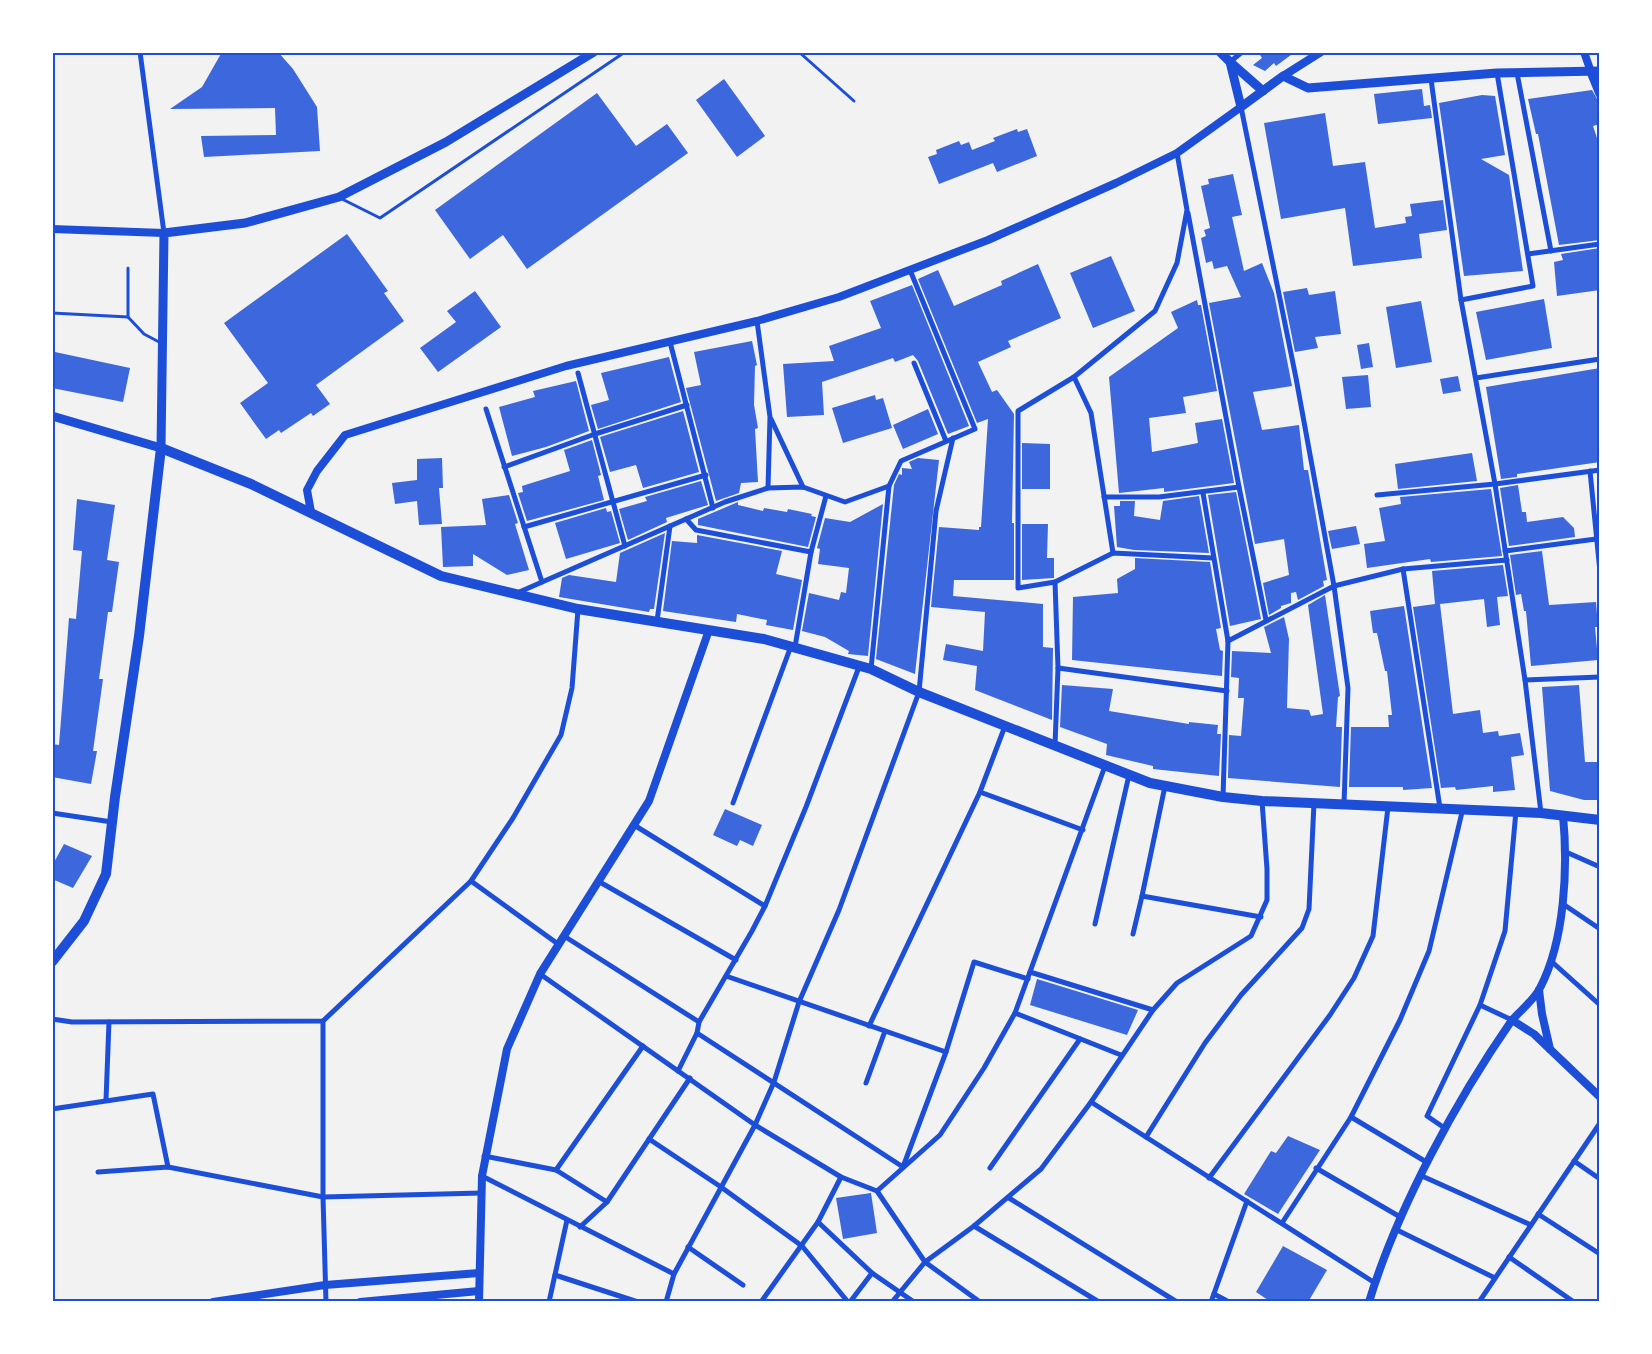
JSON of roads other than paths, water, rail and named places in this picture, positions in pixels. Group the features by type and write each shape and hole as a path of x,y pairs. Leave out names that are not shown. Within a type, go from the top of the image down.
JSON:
{"main road":[{"path":"52,962 84,921 106,874 139,636 161,448 164,232 244,223 339,197 446,142 594,52"},
{"path":"1220,52 1263,91"},
{"path":"1230,62 1241,107 1283,76 1308,88 1497,73 1595,72 1600,94"},
{"path":"52,416 161,448 251,484 441,576 512,595 578,609 764,639 793,647 870,670 1105,766 1165,786 1262,801 1516,811 1600,820"}],"street":[{"path":"52,229 164,232 140,52"},
{"path":"1230,62 1242,52"},
{"path":"1283,76 1321,52"},
{"path":"1584,52 1595,72"},
{"path":"1461,300 1532,286 1497,73"},
{"path":"1517,73 1551,251"},
{"path":"1431,79 1461,300 1495,484 1525,680 1541,813"},
{"path":"311,512 307,490 317,471 345,435 566,366 758,321 839,297 988,240 1177,154 1241,107 1296,378 1334,586 1348,688 1344,804"},
{"path":"1177,154 1239,487 1266,620"},
{"path":"1187,210 1177,263 1155,311 1074,377 1018,411 1018,588 1055,582 1113,553 1213,558"},
{"path":"1528,254 1600,244"},
{"path":"870,670 888,486 902,461 975,429 910,270"},
{"path":"758,321 770,417 768,488"},
{"path":"670,342 713,508"},
{"path":"1476,378 1600,359"},
{"path":"914,363 946,441"},
{"path":"578,373 625,546"},
{"path":"1074,377 1091,413 1113,553"},
{"path":"504,467 595,434 687,405"},
{"path":"486,409 542,582"},
{"path":"770,417 803,487"},
{"path":"666,1302 674,1274 755,1125 774,1082 799,1002 839,910 920,692 936,511 953,438"},
{"path":"1377,495 1495,484 1600,470"},
{"path":"1590,471 1600,572"},
{"path":"524,527 706,475"},
{"path":"512,595 686,519 768,488 803,487 844,502 888,486"},
{"path":"1104,497 1159,497 1239,487"},
{"path":"1203,493 1228,641 1223,796"},
{"path":"733,803 793,647 811,552 826,496"},
{"path":"686,519 696,530 811,552"},
{"path":"657,622 670,526"},
{"path":"1505,551 1596,540"},
{"path":"1228,641 1334,586 1403,569 1507,560"},
{"path":"1403,569 1440,808"},
{"path":"1055,582 1058,668 1055,745"},
{"path":"52,1019 72,1022 324,1021 471,881 513,818 561,735 572,688 578,609"},
{"path":"479,1302 484,1156 507,1049 540,974 649,801 709,630"},
{"path":"678,1071 697,1033 699,1022 765,906 806,807 859,667"},
{"path":"1058,668 1227,691"},
{"path":"1525,680 1600,677"},
{"path":"869,1026 980,792 1005,726"},
{"path":"877,1191 940,1134 984,1068 1015,1013 1105,766"},
{"path":"1095,924 1128,775"},
{"path":"1133,934 1165,786"},
{"path":"980,792 1083,830"},
{"path":"892,1302 925,1262 974,1226 1041,1170 1091,1102 1153,1010 1177,984 1251,936 1267,900 1267,869 1262,801"},
{"path":"1146,1137 1205,1043 1241,995 1302,928 1309,909 1314,803"},
{"path":"1210,1178 1330,1015 1354,978 1373,936 1388,807"},
{"path":"1282,1223 1316,1168 1351,1117 1387,1049 1429,951 1462,808"},
{"path":"1446,1129 1427,1116 1480,1005 1505,931 1516,811"},
{"path":"52,813 112,822"},
{"path":"1369,1302 1402,1218 1428,1162 1493,1048 1512,1020 1539,990 1551,961 1562,904 1566,852 1563,815"},
{"path":"634,825 765,906"},
{"path":"1566,852 1600,867"},
{"path":"471,881 558,944"},
{"path":"598,881 736,960"},
{"path":"1142,896 1261,916"},
{"path":"1562,904 1600,929"},
{"path":"564,936 699,1022"},
{"path":"1551,961 1600,1005"},
{"path":"903,1167 946,1052 974,962 1028,979"},
{"path":"1030,972 1153,1010"},
{"path":"540,974 755,1125 841,1177 877,1191 925,1262 980,1302"},
{"path":"726,976 946,1052"},
{"path":"1539,990 1550,1049"},
{"path":"1480,1005 1512,1020 1534,1034 1600,1097"},
{"path":"1015,1013 1121,1055"},
{"path":"324,1021 323,1197 326,1302"},
{"path":"106,1100 109,1022"},
{"path":"866,1084 885,1031"},
{"path":"697,1033 903,1167"},
{"path":"990,1168 1080,1039"},
{"path":"556,1170 643,1046"},
{"path":"580,1227 607,1202 690,1078"},
{"path":"52,1109 153,1094 168,1167"},
{"path":"1091,1102 1375,1283"},
{"path":"1351,1117 1428,1162"},
{"path":"1480,1302 1494,1278 1600,1123"},
{"path":"649,1139 721,1187 802,1246 849,1302 872,1273"},
{"path":"484,1156 556,1170 607,1202"},
{"path":"1574,1161 1600,1179"},
{"path":"98,1172 168,1167 323,1197 482,1193"},
{"path":"1316,1168 1402,1218"},
{"path":"482,1176 674,1274"},
{"path":"1422,1176 1531,1225"},
{"path":"760,1302 818,1222 841,1177"},
{"path":"1009,1198 1178,1302"},
{"path":"1211,1302 1247,1201"},
{"path":"1538,1214 1600,1254"},
{"path":"549,1302 567,1220"},
{"path":"818,1222 872,1273 914,1302"},
{"path":"974,1226 1099,1302"},
{"path":"1397,1230 1494,1278"},
{"path":"688,1247 743,1284"},
{"path":"1509,1257 1574,1302"},
{"path":"213,1302 325,1285 480,1273"},
{"path":"555,1276 638,1302"},
{"path":"360,1302 423,1299 479,1291"},
{"path":"1214,1294 1229,1302"}],"lane":[{"path":"339,197 380,218 625,52"},
{"path":"799,52 854,101"},
{"path":"128,268 128,317 144,334 162,344"},
{"path":"52,313 128,317"}]}
